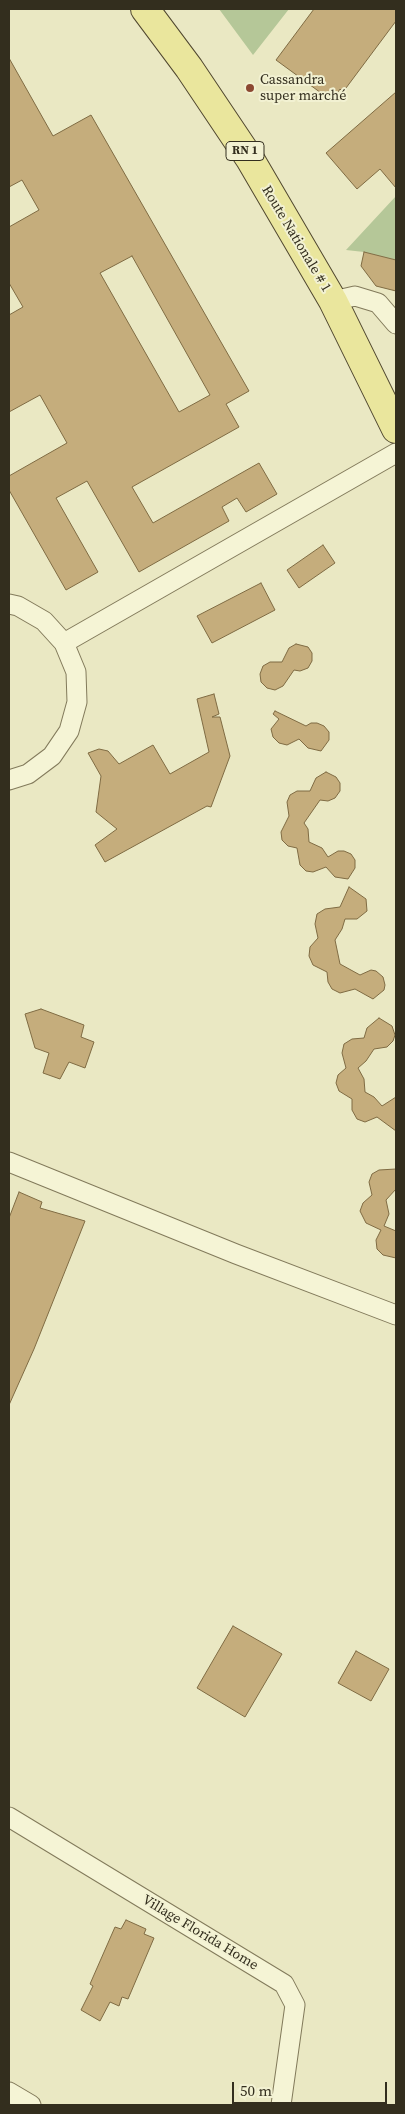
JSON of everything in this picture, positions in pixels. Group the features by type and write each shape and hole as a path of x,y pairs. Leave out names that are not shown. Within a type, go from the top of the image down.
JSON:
{"main road":[{"name":"Route Nationale # 1","path":"145,9 189,68 250,159 333,301 396,429"}],"street":[{"path":"333,301 355,296 378,303 396,324"},
{"path":"64,643 396,453"},
{"path":"9,604 18,606 44,621 64,643 76,672 77,702 69,731 52,756 28,774 9,780"},
{"path":"9,1162 227,1250 396,1315"},
{"name":"Village Florida Home","path":"9,1817 284,1984 295,2005 281,2105"},
{"path":"9,2092 31,2105"}],"green space":[{"path":"219,9 289,9 253,55"},
{"path":"396,196 396,260 364,252 346,250"}],"building":[{"path":"314,9 396,9 396,21 343,92 340,89 332,101 276,60"},
{"path":"9,58 53,136 91,115 249,391 226,404 239,427 132,487 153,523 259,463 277,494 246,512 237,498 222,507 229,521 139,572 87,481 56,498 98,572 66,590 9,490 9,476 67,443 40,395 9,412 9,315 23,307 9,283 9,227 39,210 22,180 9,187","holes":["132,256 210,395 179,412 100,273"]},
{"path":"396,92 396,188 380,169 357,189 326,153"},
{"path":"364,252 396,260 396,291 376,286 361,266"},
{"path":"323,545 335,563 299,588 287,570"},
{"path":"261,583 275,610 212,643 197,616"},
{"path":"296,644 308,647 312,653 312,661 308,668 300,671 294,670 283,686 275,690 267,688 261,682 260,674 263,666 270,662 282,662 289,648"},
{"path":"214,694 219,714 212,717 220,717 230,756 211,807 207,806 105,862 95,845 117,829 96,812 101,776 88,753 99,749 108,751 119,764 153,745 170,774 209,752 197,699"},
{"path":"275,711 306,726 311,723 317,723 324,726 329,732 329,740 321,751 308,748 299,739 287,745 279,743 273,737 271,729 279,719 273,714"},
{"path":"326,772 336,777 340,783 340,791 335,798 328,801 320,800 304,823 308,829 309,842 322,848 328,857 338,851 351,854 355,860 355,868 348,879 335,877 326,867 313,872 306,871 300,865 297,848 288,846 282,840 281,832 289,816 287,802 290,795 297,791 310,791 316,778"},
{"path":"349,887 366,899 367,911 357,919 345,919 342,929 335,940 340,964 360,975 371,970 376,971 383,977 384,990 373,999 355,989 340,993 332,989 328,982 327,972 313,965 309,956 310,947 318,938 315,924 317,914 325,909 340,907"},
{"path":"41,1009 84,1025 81,1037 94,1042 85,1068 69,1062 60,1079 43,1073 49,1053 35,1048 25,1014"},
{"path":"379,1018 392,1026 395,1035 393,1041 387,1047 374,1049 366,1061 358,1068 364,1079 365,1092 374,1097 382,1106 396,1097 396,1131 377,1117 365,1122 357,1119 352,1110 352,1099 339,1091 336,1083 338,1075 346,1068 342,1053 344,1044 352,1039 364,1038 367,1028"},
{"path":"396,1169 396,1189 386,1200 389,1214 384,1226 396,1231 396,1258 383,1255 377,1249 376,1240 381,1230 366,1223 360,1211 363,1203 372,1195 369,1182 372,1174 379,1170"},
{"path":"19,1192 42,1202 40,1208 85,1221 34,1349 9,1405 9,1218"},
{"path":"233,1626 282,1654 245,1717 197,1688"},
{"path":"356,1651 389,1669 371,1701 338,1683"},
{"path":"126,1920 146,1929 144,1934 154,1938 128,1999 122,1997 119,2006 110,2002 100,2021 81,2010 93,1986 90,1984 115,1927 121,1929"}],"place":[{"name":"Cassandra super marché","path":"250,88"}]}
